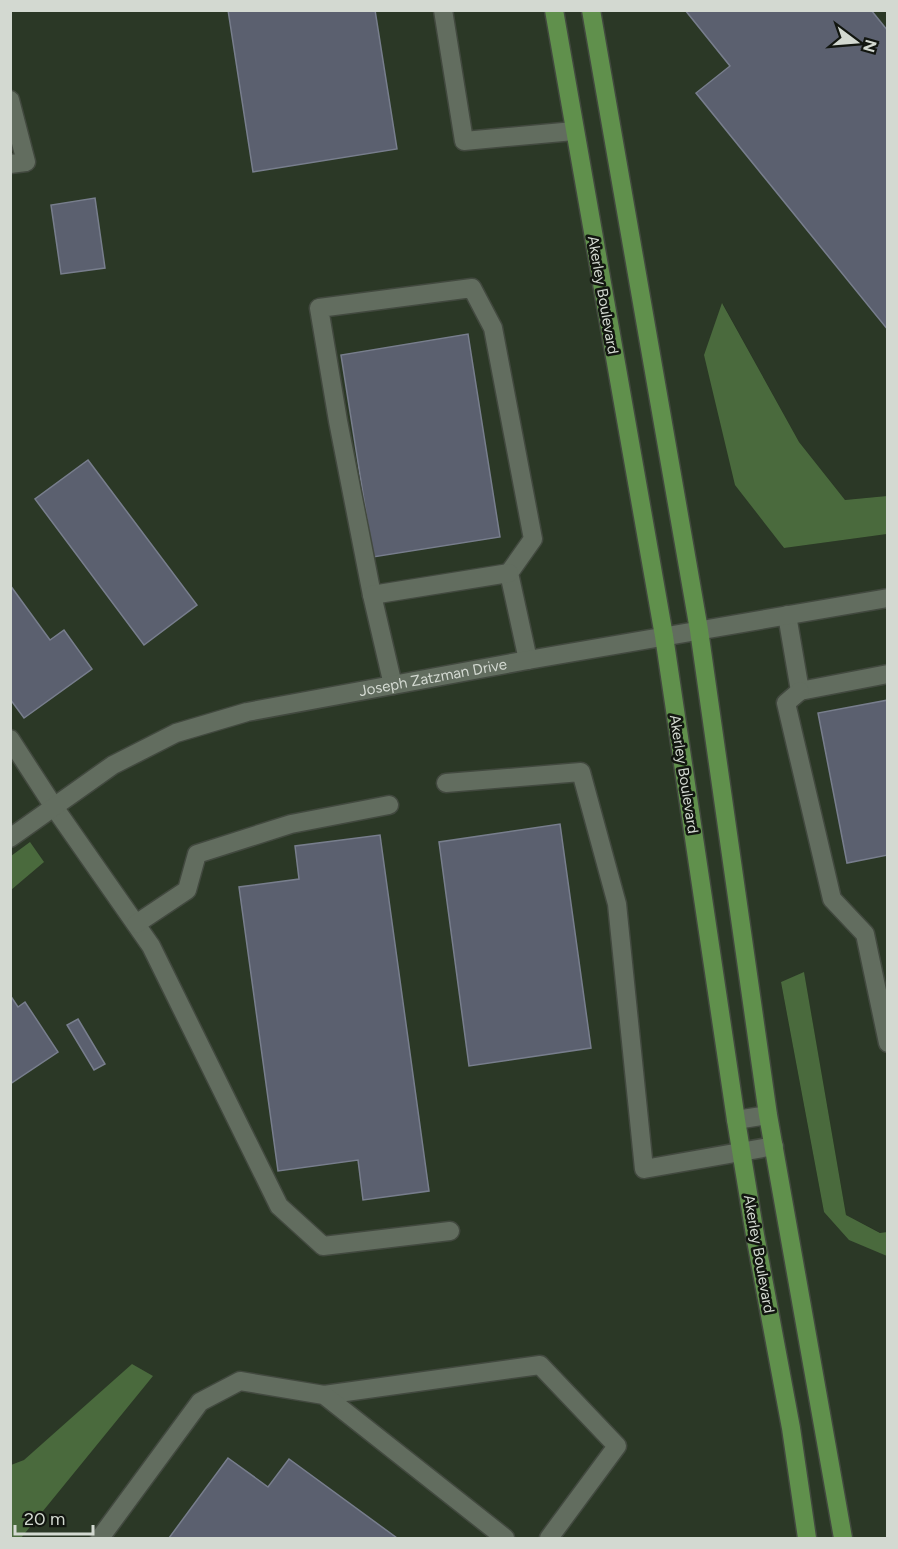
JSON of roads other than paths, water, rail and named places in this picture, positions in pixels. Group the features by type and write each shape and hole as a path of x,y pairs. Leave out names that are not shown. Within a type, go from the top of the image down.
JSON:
{"main road":[{"name":"Akerley Boulevard","path":"554,10 664,636 741,1152 791,1428 807,1539"},
{"path":"591,10 699,630 768,1115 843,1539"}],"street":[{"path":"443,10 464,141 574,131"},
{"path":"10,100 26,162 10,164"},
{"path":"372,595 509,573 533,539 493,328 472,288 319,308 338,421 372,595 393,685"},
{"path":"509,573 528,660"},
{"name":"Joseph Zatzman Drive","path":"10,838 112,765 176,733 247,712 528,660 888,598"},
{"path":"787,615 800,691"},
{"path":"888,674 800,691 786,703 832,900 865,934 888,1042"},
{"path":"10,739 54,807 151,946 279,1206 323,1246 450,1231"},
{"path":"446,783 581,772 617,904 644,1169 774,1146"},
{"path":"136,924 187,890 196,854 291,824 389,805"},
{"path":"736,1120 768,1115"},
{"path":"100,1539 200,1402 240,1381 324,1395 540,1365 617,1446 549,1539"},
{"path":"324,1395 506,1539"}]}
